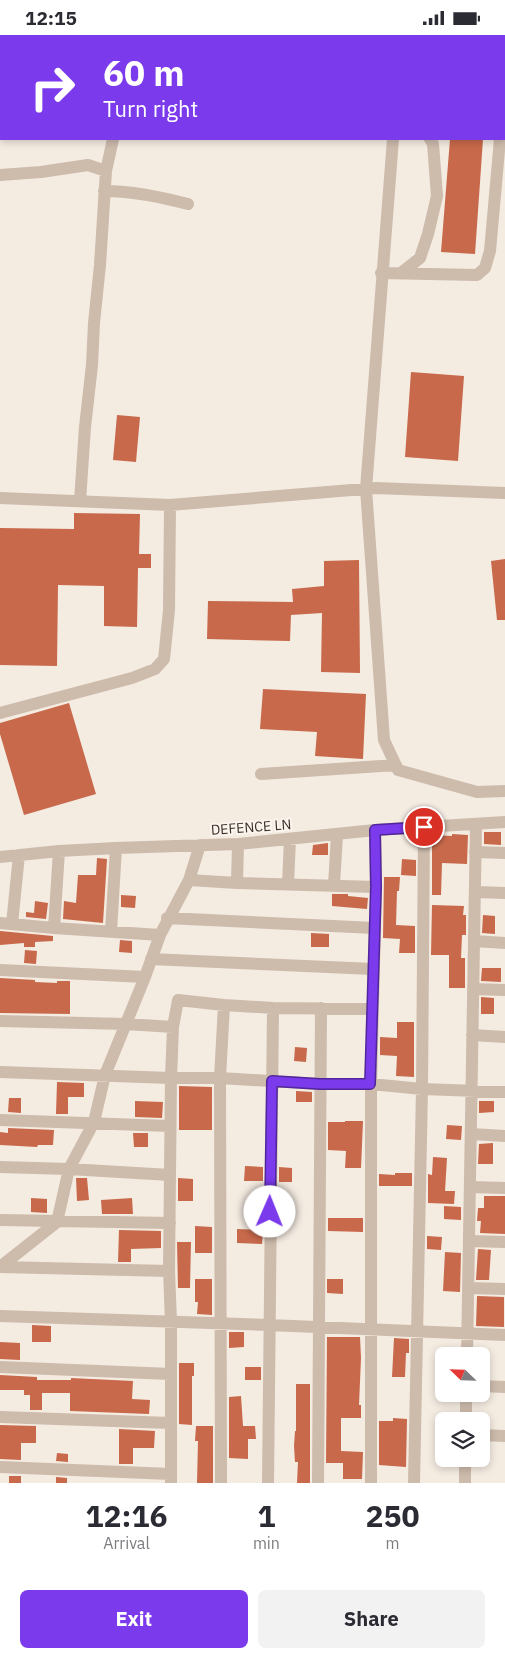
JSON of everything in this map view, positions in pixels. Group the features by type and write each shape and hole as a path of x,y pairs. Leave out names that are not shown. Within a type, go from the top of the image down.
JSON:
{"street":[{"path":"80,501 104,191 112,140"},
{"path":"393,140 366,489 384,740 398,770 477,792 505,791"},
{"path":"401,273 420,258 438,196 434,144 431,140"},
{"path":"382,273 477,275 486,268 490,251 500,140"},
{"path":"0,175 41,172 88,165 106,171"},
{"path":"104,191 125,191 159,196 188,204"},
{"path":"0,498 170,505 366,489 505,493"},
{"path":"0,713 132,678 155,669 164,659 169,610 170,505"},
{"path":"261,774 396,765"},
{"name":"DEFENCE LN","path":"0,857 59,851 238,844 375,830 505,822"},
{"path":"467,1347 476,824"},
{"path":"414,1483 422,1089 424,827"},
{"path":"370,1483 370,1084 373,1009 372,969 376,887 375,830"},
{"path":"334,885 337,835"},
{"path":"288,884 290,839"},
{"path":"237,883 238,844"},
{"path":"0,1267 57,1222 70,1169 94,1122 105,1075 160,935 189,880 200,845"},
{"path":"111,931 116,848"},
{"path":"54,928 59,851"},
{"path":"476,852 505,853"},
{"path":"19,855 6,924 160,935"},
{"path":"189,880 376,887"},
{"path":"475,892 505,893"},
{"path":"168,918 374,928"},
{"path":"474,941 505,943"},
{"path":"151,959 372,969"},
{"path":"0,971 145,977"},
{"path":"473,989 505,990"},
{"path":"0,1467 171,1478 170,1126 173,1027 178,1000 273,1008 373,1009"},
{"path":"221,1483 220,1078 224,1005"},
{"path":"268,1483 273,1008"},
{"path":"318,1483 321,1008"},
{"path":"0,1021 173,1027"},
{"path":"472,1035 505,1037"},
{"path":"0,1072 220,1078 505,1092"},
{"path":"0,1120 170,1126"},
{"path":"471,1134 505,1136"},
{"path":"0,1167 170,1175"},
{"path":"470,1187 505,1188"},
{"path":"0,1220 170,1223"},
{"path":"469,1241 505,1242"},
{"path":"0,1267 169,1271"},
{"path":"468,1288 505,1289"},
{"path":"0,1316 505,1335"},
{"path":"0,1367 171,1374"},
{"path":"490,1386 505,1387"},
{"path":"0,1417 172,1423"},
{"path":"490,1435 505,1436"},
{"path":"465,1467 465,1483 469,1483"}],"building":[{"path":"450,140 483,140 475,254 441,252"},
{"path":"411,372 464,376 458,461 405,457"},
{"path":"117,415 140,417 136,462 113,460"},
{"path":"74,513 140,514 139,554 151,554 151,568 138,568 137,627 104,626 104,586 58,585 57,666 0,665 0,528 74,529"},
{"path":"505,559 505,620 497,620 491,561"},
{"path":"359,560 360,673 321,672 322,613 291,615 290,641 207,639 208,601 293,602 292,589 324,586 324,561"},
{"path":"263,689 366,694 363,759 315,756 317,732 260,729"},
{"path":"69,703 96,794 24,815 0,734 0,723"},
{"path":"484,832 501,832 501,845 484,844"},
{"path":"452,834 468,835 467,864 442,863 441,895 432,895 432,835 452,836"},
{"path":"328,843 328,855 312,855 313,845"},
{"path":"97,858 107,859 103,923 63,919 64,901 76,903 78,875 96,875"},
{"path":"402,859 416,860 416,876 401,875"},
{"path":"384,877 400,877 399,891 397,891 396,925 415,926 415,953 399,953 400,939 383,938"},
{"path":"332,894 348,894 348,896 368,898 367,909 332,906"},
{"path":"121,895 136,896 135,908 121,907"},
{"path":"35,901 48,903 46,919 26,917 26,912 34,913"},
{"path":"432,905 464,906 463,915 466,915 466,935 462,935 461,958 465,958 465,988 449,988 449,955 431,955"},
{"path":"483,915 495,916 495,934 482,933"},
{"path":"0,931 53,936 53,941 35,942 35,947 24,947 24,943 0,945"},
{"path":"311,933 329,934 329,947 311,947"},
{"path":"120,940 132,941 132,953 119,952"},
{"path":"25,950 37,951 36,964 24,963"},
{"path":"482,968 501,968 501,982 481,981"},
{"path":"0,978 57,983 57,981 70,981 70,1014 0,1013"},
{"path":"481,997 494,998 494,1014 481,1014"},
{"path":"397,1022 414,1022 414,1077 396,1076 397,1056 380,1055 380,1037 397,1038"},
{"path":"295,1047 307,1048 306,1062 294,1061"},
{"path":"57,1082 84,1083 84,1097 68,1097 68,1114 56,1114"},
{"path":"179,1086 212,1087 212,1130 179,1130"},
{"path":"296,1091 312,1092 312,1102 296,1102"},
{"path":"9,1098 21,1098 21,1113 8,1112"},
{"path":"135,1101 163,1102 162,1118 135,1117"},
{"path":"479,1101 494,1101 494,1112 479,1113"},
{"path":"363,1121 361,1168 345,1168 346,1151 328,1150 328,1122"},
{"path":"447,1125 462,1126 461,1140 446,1139"},
{"path":"8,1128 54,1130 53,1145 38,1145 37,1147 0,1145 0,1132 8,1133"},
{"path":"133,1133 148,1133 148,1147 134,1147"},
{"path":"493,1143 493,1164 478,1164 479,1144"},
{"path":"433,1157 447,1158 445,1191 455,1191 454,1204 428,1203 428,1174 432,1175"},
{"path":"245,1166 263,1167 263,1181 244,1181"},
{"path":"279,1167 292,1168 292,1182 279,1182"},
{"path":"395,1173 412,1173 412,1186 379,1186 379,1174 395,1175"},
{"path":"76,1178 87,1178 89,1200 77,1201"},
{"path":"178,1178 193,1179 193,1201 178,1201"},
{"path":"484,1196 505,1196 505,1234 480,1233 481,1221 477,1221 478,1208 484,1208"},
{"path":"31,1198 47,1199 47,1213 31,1212"},
{"path":"132,1198 133,1214 102,1214 101,1200"},
{"path":"444,1206 461,1207 461,1220 444,1219"},
{"path":"328,1218 363,1218 363,1232 328,1231"},
{"path":"195,1226 212,1227 212,1253 195,1253"},
{"path":"237,1229 263,1230 262,1244 237,1243"},
{"path":"119,1230 161,1231 161,1248 131,1249 131,1262 118,1262"},
{"path":"427,1236 442,1237 441,1250 427,1249"},
{"path":"177,1242 191,1242 190,1288 178,1288"},
{"path":"478,1249 491,1250 489,1280 476,1280"},
{"path":"445,1252 461,1253 460,1292 443,1291"},
{"path":"195,1279 212,1279 212,1315 197,1314 198,1302 195,1302"},
{"path":"327,1279 343,1279 343,1294 327,1293"},
{"path":"477,1296 504,1297 504,1327 476,1326"},
{"path":"32,1325 51,1326 51,1342 32,1342"},
{"path":"229,1332 244,1332 244,1347 229,1348"},
{"path":"327,1337 360,1337 359,1405 361,1405 361,1418 341,1418 341,1451 363,1452 362,1479 343,1479 343,1463 326,1463"},
{"path":"394,1338 409,1339 409,1353 406,1353 405,1377 392,1377"},
{"path":"0,1342 20,1343 20,1360 0,1359"},
{"path":"179,1363 194,1363 194,1376 192,1376 192,1425 179,1424"},
{"path":"245,1367 261,1367 261,1380 245,1380"},
{"path":"0,1375 37,1377 37,1380 71,1380 71,1378 133,1381 132,1399 150,1400 149,1414 70,1411 70,1393 42,1393 42,1410 30,1410 30,1395 24,1395 24,1390 0,1390"},
{"path":"296,1384 310,1384 310,1483 297,1483 298,1462 295,1462 294,1446 296,1431"},
{"path":"241,1396 243,1426 255,1426 256,1439 248,1439 248,1459 229,1458 229,1397"},
{"path":"393,1418 407,1419 406,1467 379,1465 379,1421 393,1421"},
{"path":"0,1425 36,1426 36,1443 21,1443 21,1460 0,1459"},
{"path":"196,1426 213,1426 213,1483 197,1483 198,1441 195,1441"},
{"path":"119,1429 155,1431 154,1448 133,1448 133,1464 119,1464"},
{"path":"57,1453 68,1454 68,1462 56,1461"},
{"path":"9,1476 21,1476 21,1483 9,1483"},
{"path":"56,1477 67,1478 67,1483 56,1483"}],"route":[{"path":"270,1212 272,1081 320,1084 370,1084 373,1009 372,969 376,887 375,830 424,827"}]}
